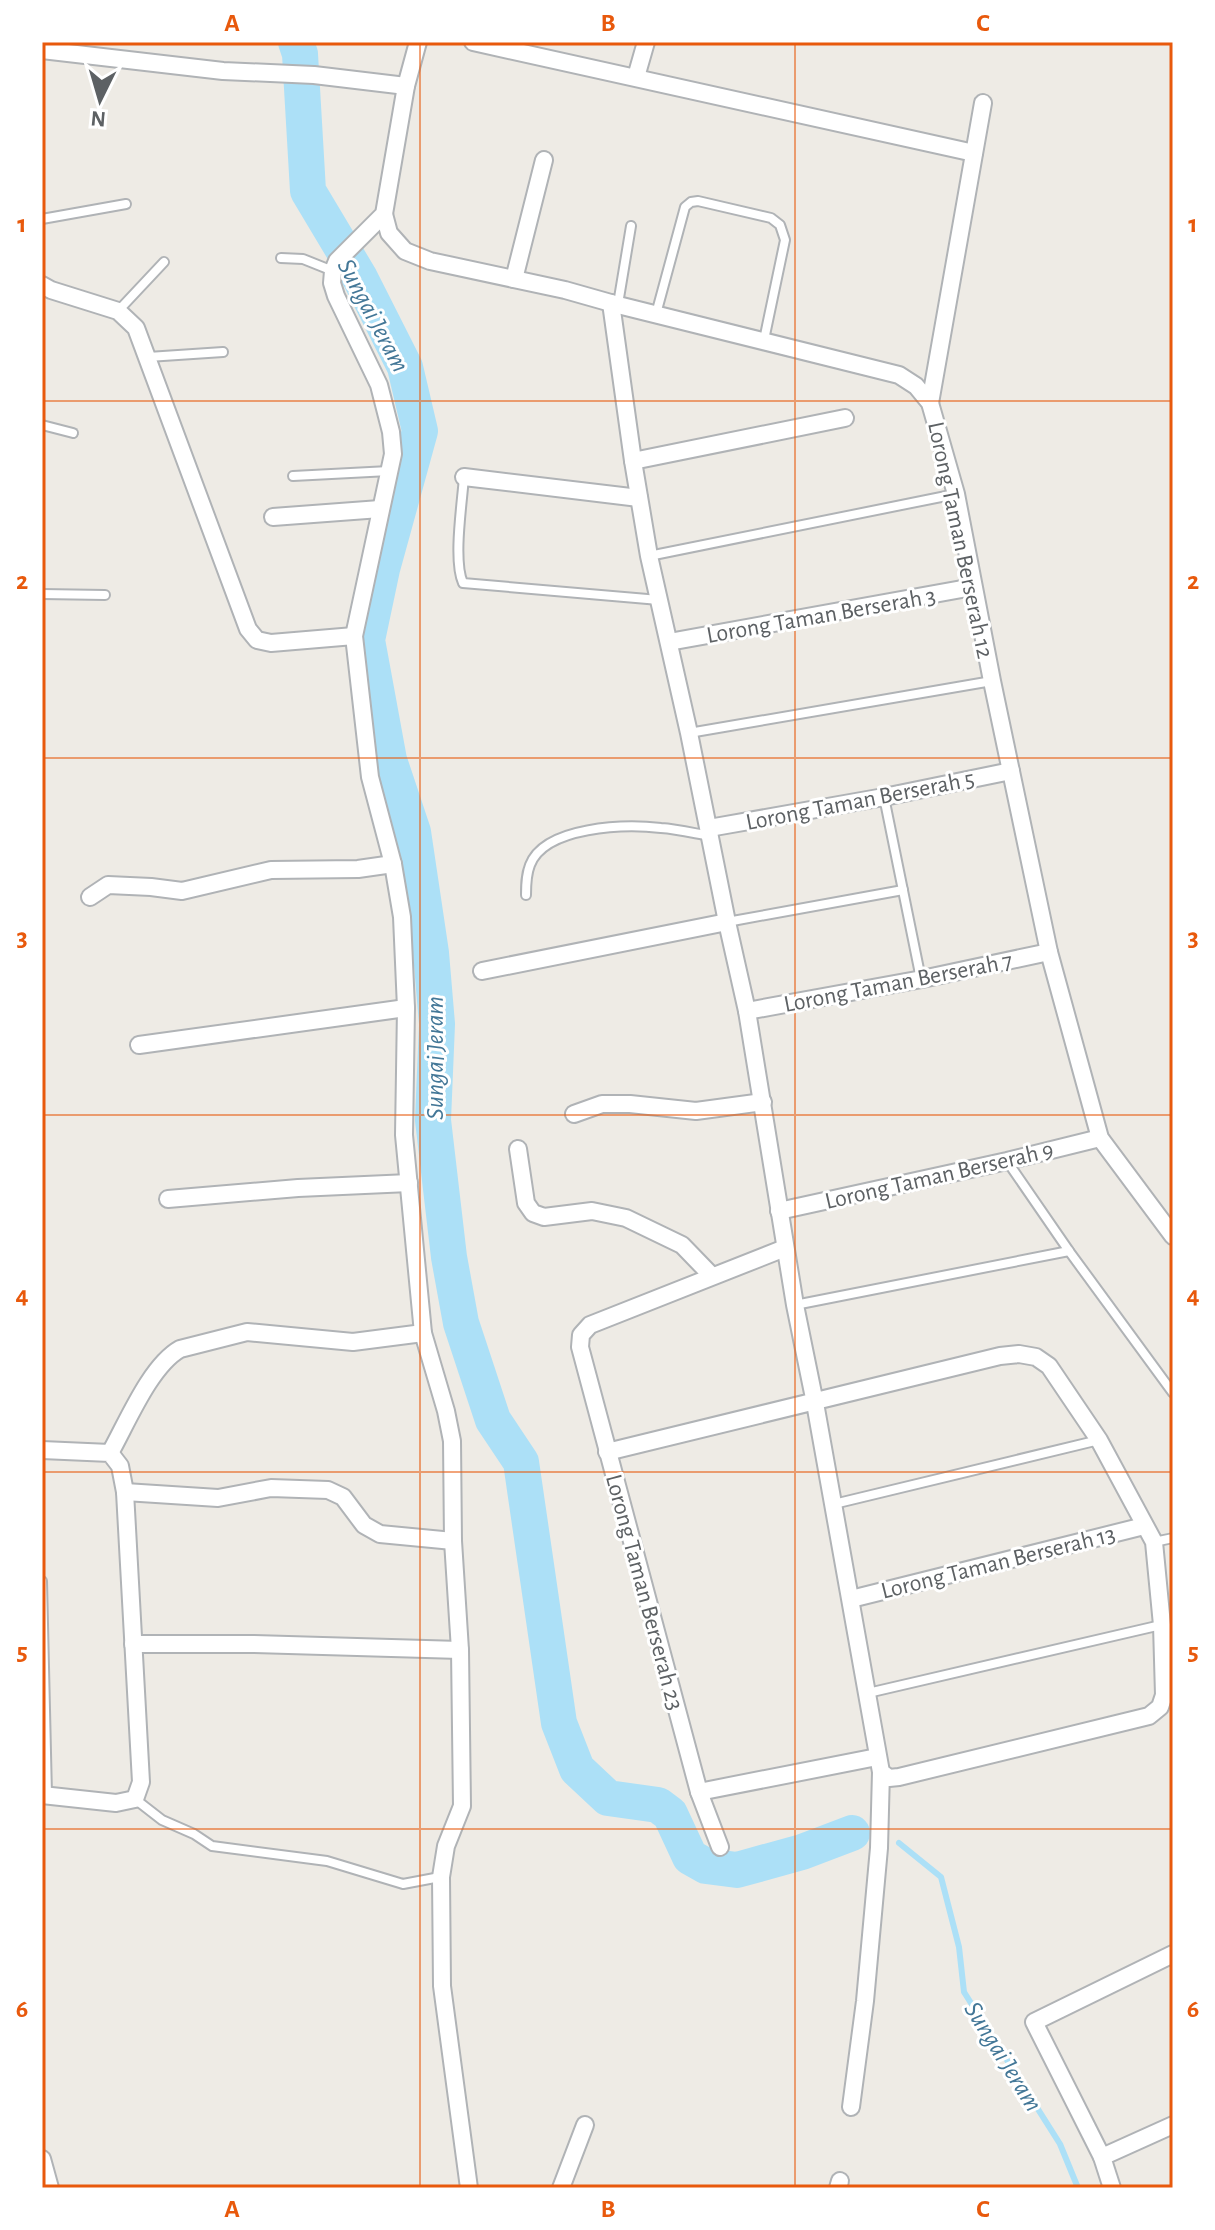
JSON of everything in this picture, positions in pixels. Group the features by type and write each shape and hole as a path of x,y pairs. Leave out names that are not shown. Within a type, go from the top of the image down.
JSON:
{"street":[{"path":"418,42 406,86 384,214 335,266 332,283 379,385 391,432 393,454 354,636 370,777 393,864 402,917 406,1008 404,1135 423,1333 452,1441 462,1806 446,1846 441,1877 442,1986 469,2188"},
{"path":"473,42 974,153"},
{"path":"636,77 646,42"},
{"path":"42,50 223,71 314,75 406,86"},
{"path":"930,403 983,103"},
{"path":"514,279 544,160"},
{"name":"Lorong Taman Berserah 12","path":"384,214 389,233 405,251 430,261 565,290 899,375 916,386 930,403 956,494 1049,952 1100,1138 1173,1236"},
{"path":"42,285 118,311 136,328 248,629 257,640 271,643 354,636"},
{"path":"614,304 633,461 649,556 747,1011 785,1248 879,1764 880,1840 865,2001 851,2107"},
{"path":"633,461 845,418"},
{"path":"464,477 639,498"},
{"path":"273,517 380,509"},
{"name":"Lorong Taman Berserah 3","path":"669,642 973,587"},
{"name":"Lorong Taman Berserah 5","path":"710,832 1011,771"},
{"path":"90,897 108,885 188,891 271,870 358,869 393,864"},
{"path":"482,971 727,922"},
{"name":"Lorong Taman Berserah 7","path":"747,1011 1049,952"},
{"path":"139,1045 406,1008"},
{"path":"574,1114 602,1104 696,1111 763,1102"},
{"name":"Lorong Taman Berserah 9","path":"779,1211 1100,1138"},
{"path":"518,1149 526,1203 533,1213 544,1217 592,1211 626,1218 682,1245 712,1276 785,1248"},
{"path":"168,1199 409,1183"},
{"name":"Lorong Taman Berserah 23","path":"712,1276 590,1325 581,1335 580,1347 699,1792 720,1847"},
{"path":"110,1453 156,1370 170,1354 180,1349 247,1332 353,1342 423,1333"},
{"path":"607,1452 1000,1356 1019,1354 1036,1357 1049,1366 1099,1440 1154,1542 1162,1625 1164,1695 1160,1707 1149,1716 899,1777 889,1778 879,1764"},
{"path":"42,1450 110,1453 120,1466 125,1492 141,1782 135,1799 116,1803 44,1795"},
{"path":"125,1492 218,1498 271,1488 328,1490 343,1497 364,1525 380,1534 453,1541"},
{"name":"Lorong Taman Berserah 13","path":"851,1599 1144,1526"},
{"path":"133,1644 460,1650"},
{"path":"699,1792 879,1764"},
{"path":"1112,2188 1102,2157 1034,2022 1173,1954"},
{"path":"561,2188 585,2125"},
{"path":"1102,2157 1173,2125"},
{"path":"42,2159 50,2188"}],"lane":[{"path":"656,314 685,207 698,201 771,218 780,225 785,240 764,340"},
{"path":"42,219 126,204"},
{"path":"614,304 631,226"},
{"path":"281,258 335,266"},
{"path":"118,311 164,262"},
{"path":"148,357 223,352"},
{"path":"42,425 73,433"},
{"path":"293,476 389,471"},
{"path":"464,477 459,559 459,574 463,583 659,601"},
{"path":"649,556 956,494"},
{"path":"42,594 105,595"},
{"path":"689,733 992,681"},
{"path":"884,797 922,979"},
{"path":"526,895 526,877 535,855 558,838 607,827 660,827 710,832"},
{"path":"727,922 903,890"},
{"path":"1007,1161 1173,1393"},
{"path":"795,1305 1069,1251"},
{"path":"834,1504 1099,1440"},
{"path":"1154,1542 1173,1538"},
{"path":"42,1581 44,1795"},
{"path":"868,1693 1162,1625"},
{"path":"135,1799 162,1820 212,1846 327,1861 403,1884 441,1877"}],"waterway":[{"name":"Sungai Jeram","path":"296,42 300,54 308,191 360,278 405,367 420,431 382,569 367,640 389,760 413,832 431,953 437,1024 433,1120 449,1257 461,1323 493,1420 521,1462 559,1723 577,1769 608,1798 658,1805 670,1814 690,1857 706,1866 737,1870 802,1852 852,1833"},
{"name":"Sungai Jeram","path":"899,1843 941,1877 959,1947 964,1992 1060,2144 1078,2188"}]}
